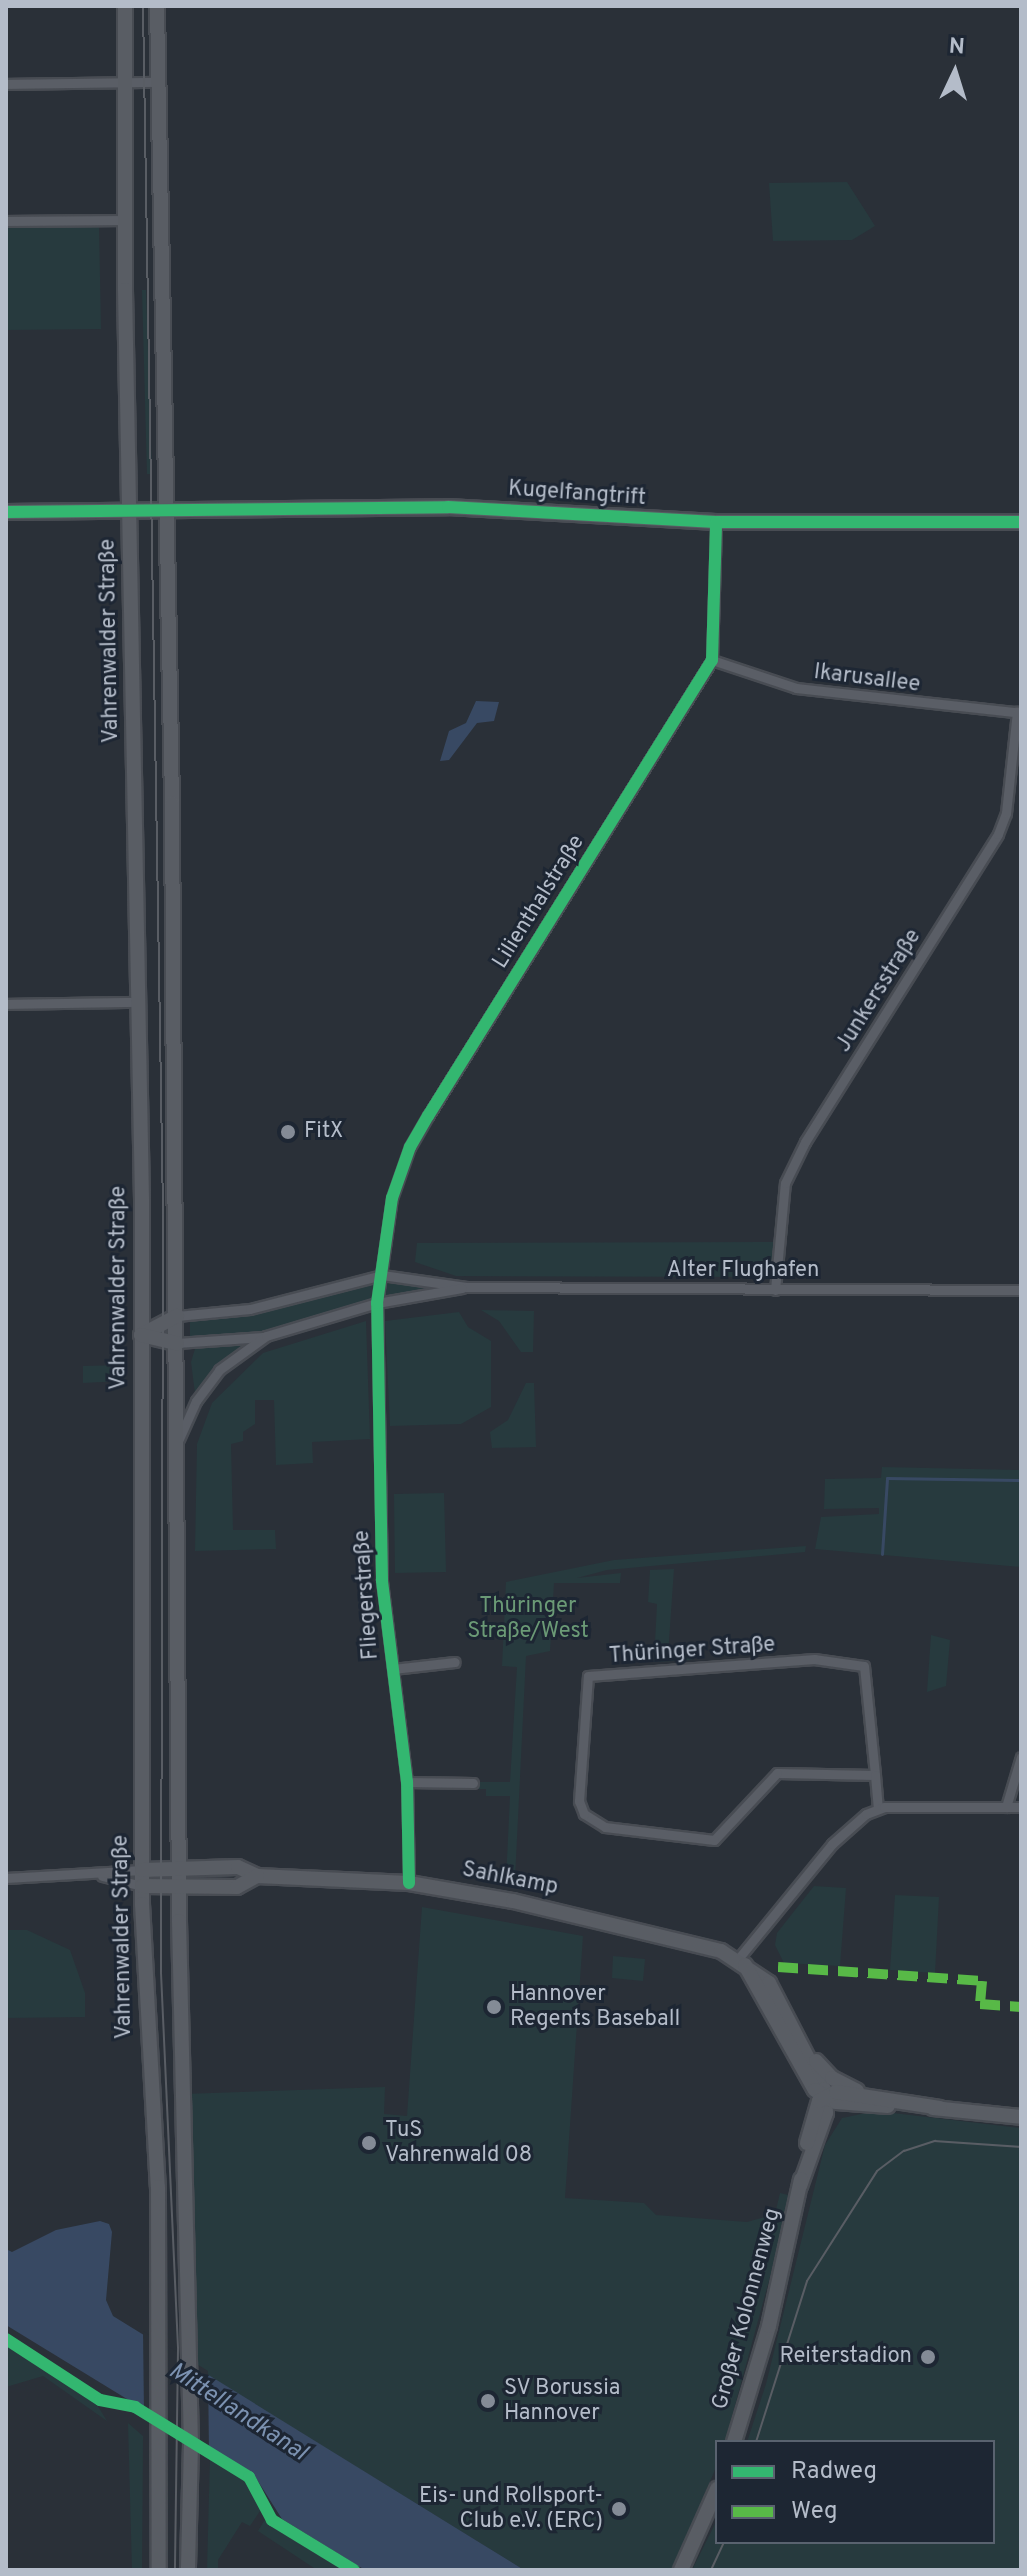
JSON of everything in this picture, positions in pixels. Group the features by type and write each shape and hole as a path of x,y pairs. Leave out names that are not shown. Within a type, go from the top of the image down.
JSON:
{"main road":[{"name":"Vahrenwalder Straße","path":"125,6 124,220 141,1335 142,1878 161,2340 159,2570"},
{"path":"157,6 177,1316 179,1886 190,2358 188,2570"},
{"name":"Kugelfangtrift","path":"6,512 130,515 165,511 448,507 716,522 1021,522"},
{"path":"141,1335 177,1316"},
{"path":"141,1335 177,1343"},
{"name":"Sahlkamp","path":"142,1878 180,1866 238,1867 257,1876 409,1883 700,1943 742,1962 769,1983 807,2050 826,2096 1021,2117"},
{"name":"Sahlkamp","path":"142,1878 179,1886 237,1887 257,1876"},
{"path":"742,1962 804,2076 826,2096"},
{"name":"Sahlkamp","path":"807,2050 832,2078 865,2100"},
{"name":"Großer Kolonnenweg","path":"735,2440 769,2326 800,2186 813,2115 804,2076"},
{"name":"Großer Kolonnenweg","path":"813,2115 826,2096"},
{"name":"Großer Kolonnenweg","path":"800,2186 826,2096"},
{"path":"816,2139 838,2114 865,2100"},
{"path":"681,2570 715,2494"}],"street":[{"path":"6,84 157,82"},
{"path":"6,221 124,220"},
{"path":"712,660 716,522"},
{"name":"Ikarusallee","path":"712,660 796,688 1019,712"},
{"name":"Lilienthalstraße","path":"377,1303 392,1198 410,1147 712,660"},
{"name":"Junkersstraße","path":"775,1290 785,1183 805,1142 998,834 1007,803 1019,712"},
{"path":"6,1004 137,1002"},
{"name":"Alter Flughafen","path":"177,1316 250,1309 382,1275 466,1287 1021,1290"},
{"name":"Alter Flughafen","path":"177,1343 266,1336 377,1303 466,1287"},
{"name":"Fliegerstraße","path":"377,1303 382,1580 407,1782 409,1883"},
{"name":"Alter Flughafen","path":"178,1442 196,1401 219,1370 266,1336"},
{"name":"Thüringer Straße","path":"875,1775 777,1773 714,1840 605,1827 584,1814 579,1801 588,1676 814,1659 852,1661 864,1666 866,1675 875,1775 878,1809"},
{"name":"Fliegerstraße","path":"393,1669 455,1662"},
{"path":"1006,1807 1021,1757"},
{"path":"407,1782 473,1783"},
{"path":"742,1962 832,1844 878,1809 1021,1807"},
{"path":"102,1876 142,1878"},
{"path":"6,1878 142,1878"}],"green space":[{"path":"847,182 875,226 852,240 773,241 769,183"},
{"path":"99,227 101,329 6,330 6,228"},
{"path":"142,290 146,290 152,474 147,474"},
{"path":"777,1242 775,1277 456,1276 415,1262 417,1243"},
{"path":"382,1275 466,1287 377,1303 246,1348 196,1401 191,1362 197,1342 190,1342 190,1315 250,1309"},
{"path":"481,1310 534,1311 533,1352 521,1352 499,1321"},
{"path":"459,1312 468,1327 491,1341 491,1407 461,1424 390,1426 385,1321"},
{"path":"366,1321 370,1439 312,1442 313,1463 276,1465 274,1400 255,1400 255,1424 243,1432 243,1441 231,1444 233,1530 275,1530 276,1549 195,1551 197,1444 212,1403 263,1353"},
{"path":"123,1365 122,1381 83,1383 83,1366"},
{"path":"526,1383 534,1383 536,1447 492,1448 490,1432 508,1420"},
{"path":"882,1467 1021,1470 1021,1567 815,1549 821,1517 879,1514 879,1508 824,1509 825,1479 881,1478"},
{"path":"444,1493 446,1572 395,1573 394,1494"},
{"name":"Thüringer Straße/West","path":"806,1546 805,1552 607,1570 577,1578 621,1573 620,1583 554,1583 550,1651 526,1656 515,1879 506,1880 510,1796 486,1796 486,1789 476,1789 477,1782 510,1782 517,1667 502,1666 506,1582 614,1560"},
{"path":"674,1569 668,1655 686,1656 688,1648 693,1649 692,1660 654,1662 657,1604 648,1602 650,1570"},
{"path":"931,1635 950,1640 946,1686 927,1692"},
{"path":"814,1886 846,1888 840,1966 784,1963 775,1945 777,1933"},
{"path":"895,1895 939,1897 935,1973 890,1970"},
{"path":"422,1907 583,1936 565,2198 644,2203 656,2215 747,2222 775,2214 780,2193 792,2196 726,2440 715,2440 715,2470 672,2570 524,2570 192,2366 183,2094 385,2087 384,2114 407,2116"},
{"path":"6,1930 27,1930 70,1950 85,1993 85,2017 6,2018"},
{"path":"613,1956 645,1959 643,1981 612,1978"},
{"path":"876,2111 1021,2128 1021,2570 692,2570 715,2524 715,2544 995,2544 995,2440 748,2440 766,2384 825,2145 842,2118"},
{"path":"6,2346 96,2403 107,2421 43,2376 6,2387"},
{"path":"128,2423 143,2436 142,2570 132,2570"},
{"path":"210,2457 247,2480 262,2508 250,2526 242,2522 218,2560 218,2570 207,2570"},
{"path":"264,2521 271,2521 350,2570 317,2570 258,2531"}],"water":[{"path":"476,701 499,702 494,721 477,723 449,760 440,761 449,731 466,723"},
{"name":"Mittellandkanal","path":"100,2221 109,2224 112,2232 106,2300 113,2316 524,2570 365,2570 282,2519 256,2478 6,2325 6,2249 12,2252 56,2230"}],"pier":[{"path":"143,2331 208,2371 209,2454 144,2414"}],"waterway":[{"path":"882,1554 887,1478 1021,1480"}],"tram line":[{"path":"143,6 163,1215 161,1973 178,2350 175,2570"},
{"path":"757,2440 807,2281 877,2171 904,2151 935,2141 1021,2147"},
{"path":"711,2570 723,2544"}],"marked path":[{"path":"778,1967 982,1981 980,2004 1021,2007"}],"cycle path":[{"path":"6,512 448,507 716,522 1021,522"},
{"path":"409,1883 407,1782 382,1580 377,1303 392,1198 410,1147 428,1116 712,660 716,522"},
{"path":"6,2339 100,2400 135,2407 249,2477 272,2520 354,2570"}],"place":[{"name":"FitX","path":"288,1132"},
{"name":"Hannover Regents Baseball","path":"494,2007"},
{"name":"TuS Vahrenwald 08","path":"369,2143"},
{"name":"Reiterstadion","path":"928,2357"},
{"name":"SV Borussia Hannover","path":"488,2401"},
{"name":"Eis- und Rollsport- Club e.V. (ERC)","path":"619,2509"}]}
